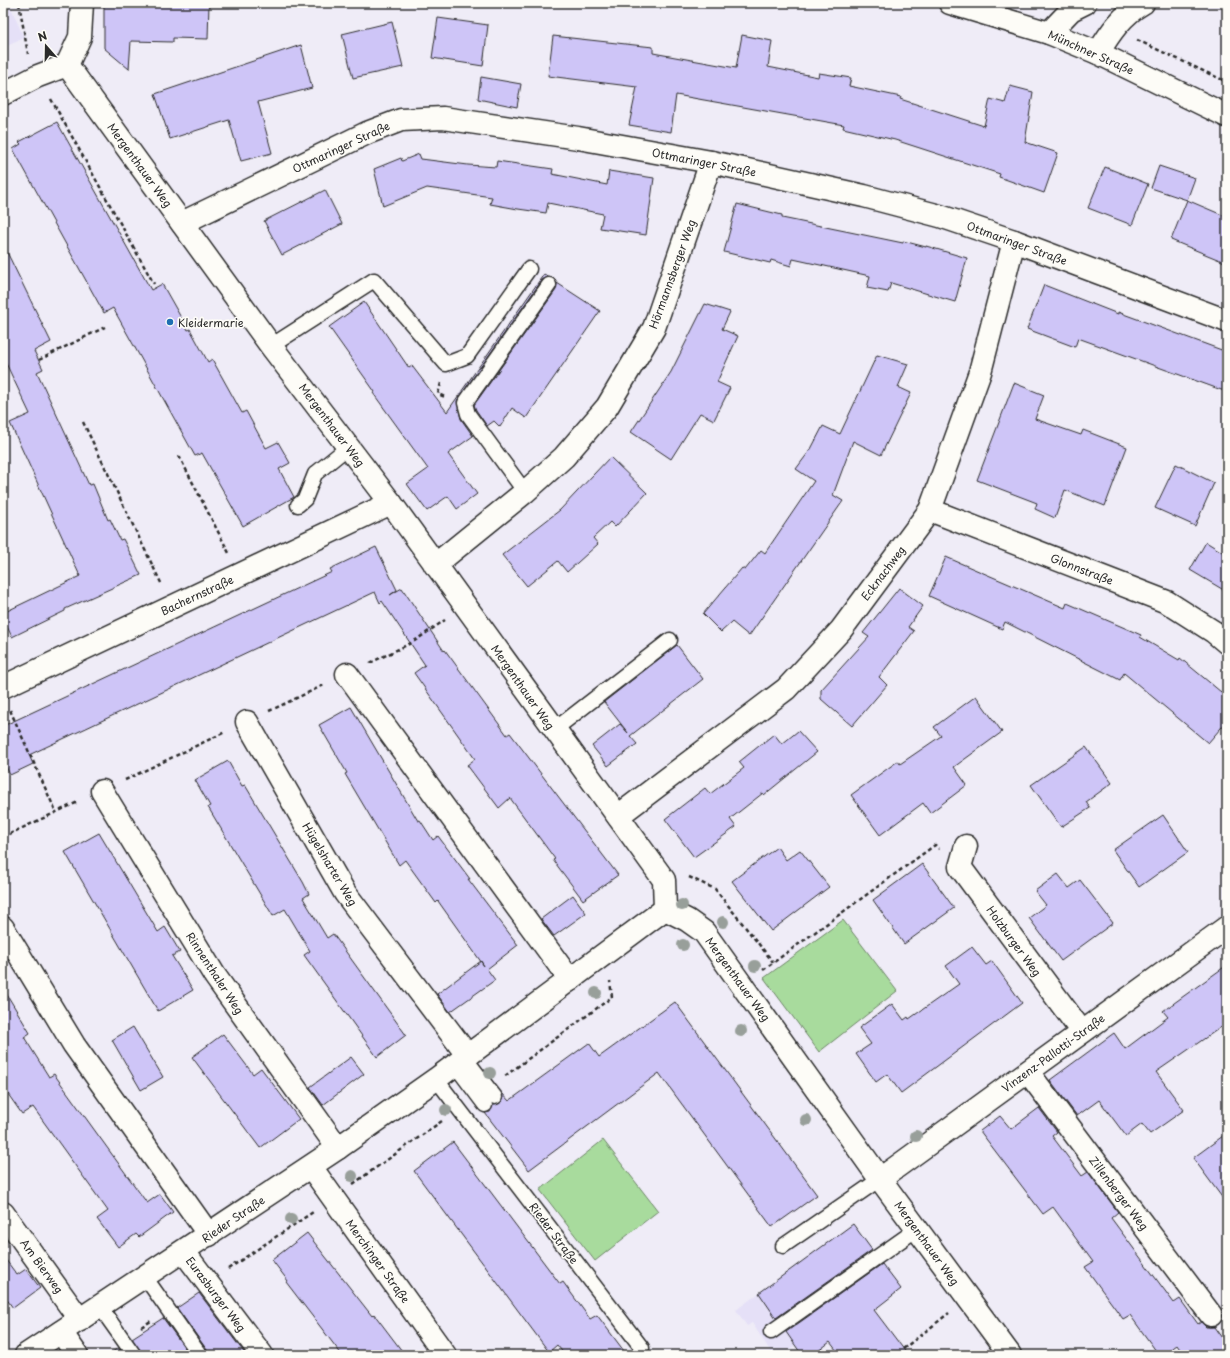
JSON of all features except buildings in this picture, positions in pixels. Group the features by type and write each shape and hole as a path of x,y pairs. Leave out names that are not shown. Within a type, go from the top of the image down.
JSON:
{"street":[{"path":"3,94 38,76 67,65 80,37 82,3"},
{"name":"Münchner Straße","path":"950,3 1049,33 1098,53 1227,116"},
{"path":"1049,33 1071,10 1085,3"},
{"path":"1098,53 1112,29 1131,10 1143,3"},
{"name":"Mergenthauer Weg","path":"67,65 271,346 391,503 664,880 665,909 687,920 704,932 880,1179 1010,1355"},
{"name":"Ottmaringer Straße","path":"182,223 368,133 401,120 450,120 578,138 711,162 864,196 940,216 1014,241 1227,321"},
{"name":"Hörmannsberger Weg","path":"435,564 525,492 564,457 606,407 654,328 711,162"},
{"name":"Ecknachweg","path":"618,816 786,689 841,630 930,510 980,372 1014,241"},
{"name":"Bachernstraße","path":"3,687 391,503"},
{"name":"Glonnstraße","path":"930,510 1167,602 1214,632 1227,643"},
{"path":"347,674 570,980"},
{"name":"Hügelsharter Weg","path":"247,722 345,893 463,1059"},
{"name":"Rinnenthaler Weg","path":"102,791 215,976 338,1148"},
{"path":"960,867 966,846"},
{"name":"Holzburger Weg","path":"960,867 1082,1032"},
{"name":"Rieder Straße","path":"26,1355 311,1167 436,1080 665,909"},
{"name":"Vinzenz-Pallotti-Straße","path":"880,1179 1227,927"},
{"path":"3,928 74,1045 209,1235"},
{"name":"Zillenberger Weg","path":"1028,1072 1211,1315"},
{"name":"Merchinger Straße","path":"311,1167 445,1355"},
{"name":"Am Bierweg","path":"3,1213 80,1320"},
{"name":"Eurasburger Weg","path":"184,1252 262,1355"},
{"path":"61,1332 77,1355"}],"lane":[{"path":"271,346 374,280 446,364 467,356 529,269"},
{"path":"525,492 468,414 465,403 549,285"},
{"path":"298,505 305,499 315,474 348,447"},
{"path":"554,730 670,640"},
{"path":"463,1059 489,1097"},
{"name":"Rieder Straße","path":"436,1080 642,1348"},
{"path":"783,1246 880,1179"},
{"path":"771,1332 917,1229"},
{"path":"145,1277 200,1355"},
{"path":"100,1307 134,1355"}],"path":[{"path":"19,3 28,57 154,284"},
{"path":"1112,29 1227,82"},
{"path":"39,360 105,327"},
{"path":"442,379 438,394 450,398"},
{"path":"83,422 156,570"},
{"path":"179,456 240,575"},
{"path":"9,708 56,812"},
{"path":"743,985 935,845 960,867"},
{"path":"686,876 714,889 773,962"},
{"path":"489,1097 612,997 610,979"},
{"path":"208,1283 333,1198 459,1109"},
{"path":"903,1349 968,1298"},
{"path":"123,1340 168,1310"}],"shaded area":[{"path":"3,3 9,3 24,38 3,48"},
{"path":"853,1224 901,1289 813,1355 802,1355 795,1345 782,1355 773,1355 752,1323 747,1326 736,1310"}],"green space":[{"path":"843,920 897,991 819,1052 764,978"},
{"path":"603,1140 658,1211 595,1261 540,1190"}],"place":[{"name":"Kleidermarie","path":"170,322"}]}
